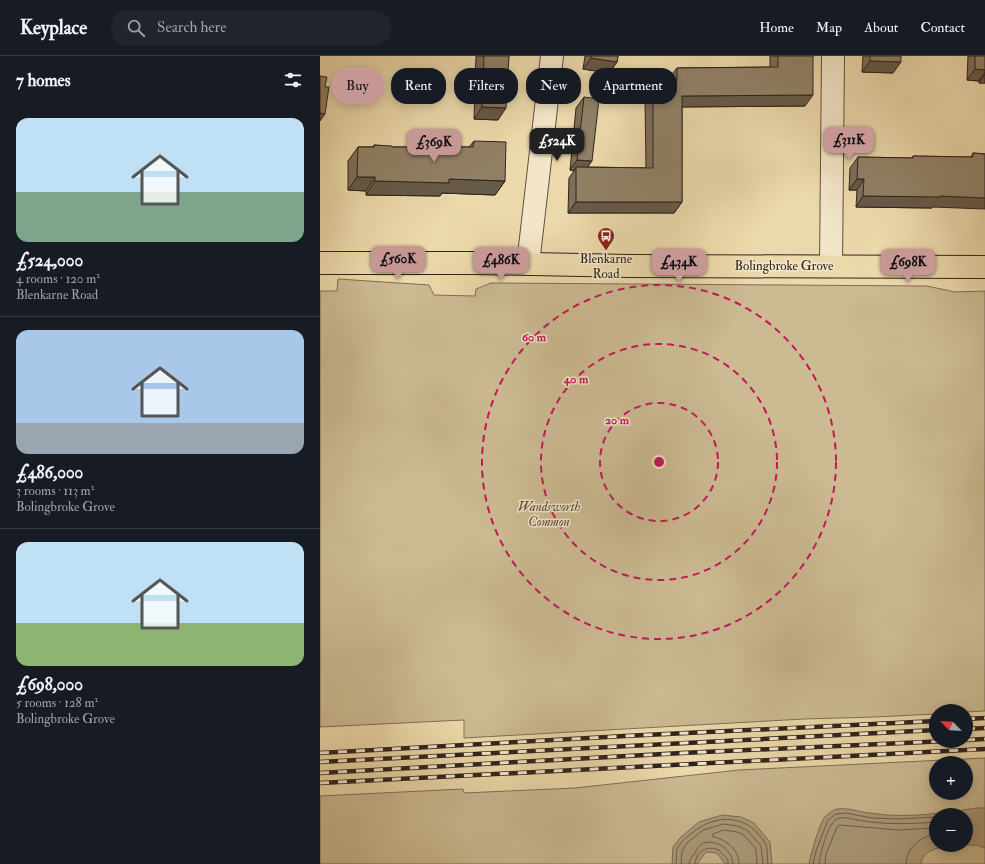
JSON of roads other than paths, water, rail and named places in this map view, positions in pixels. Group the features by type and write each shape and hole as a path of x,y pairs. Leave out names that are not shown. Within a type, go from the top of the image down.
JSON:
{"main road":[{"name":"Bolingbroke Grove","path":"320,263 985,267"}],"street":[{"path":"528,264 552,56"},
{"path":"831,266 833,56"}],"water":[{"path":"973,808 985,808 985,848 973,845"},
{"path":"847,809 883,815 929,814 929,852 925,855 921,864 809,864 815,840 824,818 834,810"},
{"path":"722,815 741,817 754,823 770,842 772,864 725,864 717,853 706,852 697,864 672,864 673,847 681,837 699,822"}],"railway":[{"path":"973,719 985,718"},
{"path":"320,753 929,721"},
{"path":"973,729 985,728"},
{"path":"320,762 929,730"},
{"path":"973,740 985,739"},
{"path":"320,773 682,753 929,742"},
{"path":"320,783 985,749"}],"place":[{"name":"Blenkarne Road","path":"606,251"}],"park label":[{"name":"Wandsworth Common","path":"549,514"}]}
